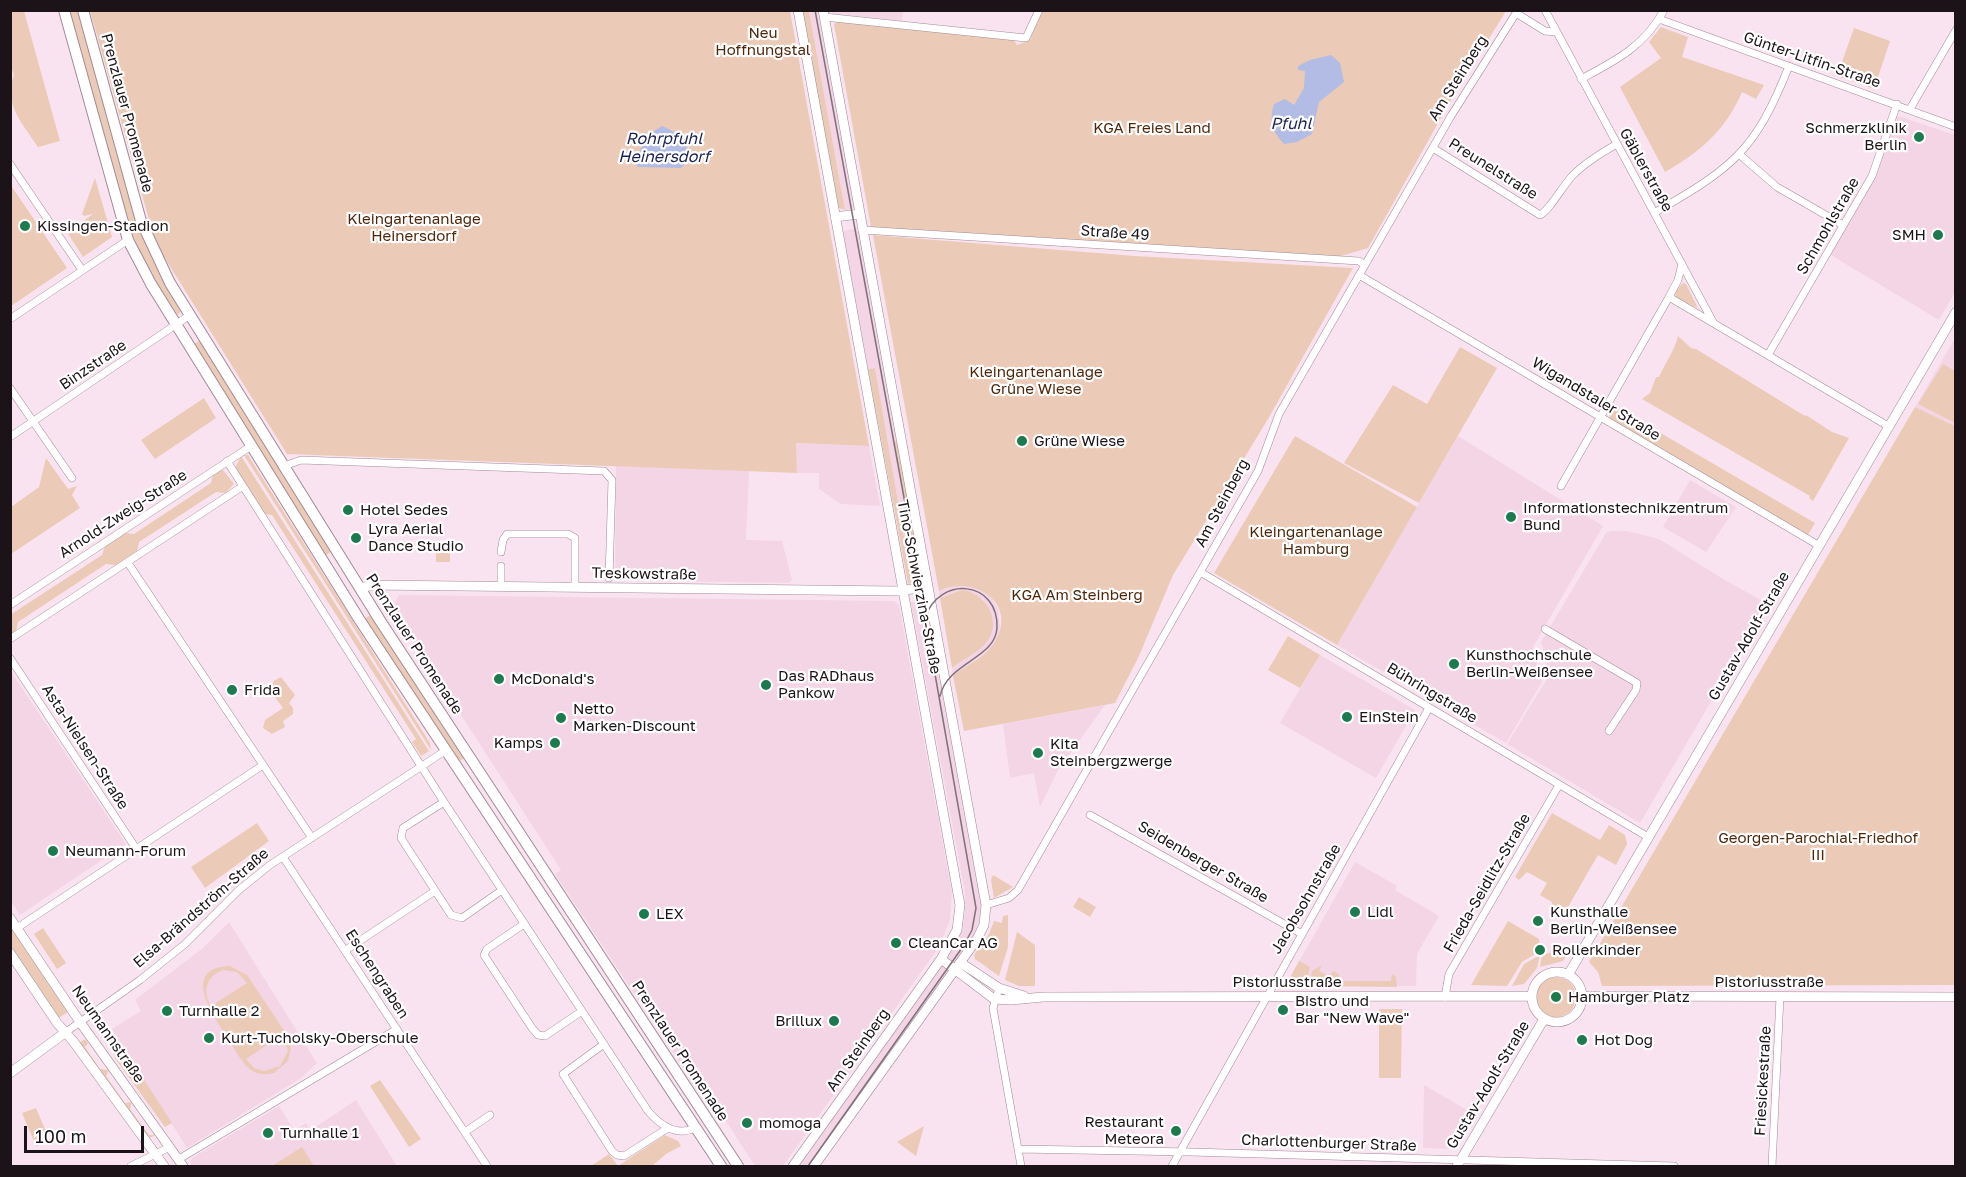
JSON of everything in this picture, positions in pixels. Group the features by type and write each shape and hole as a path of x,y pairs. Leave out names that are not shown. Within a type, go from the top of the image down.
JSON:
{"main road":[{"name":"Prenzlauer Promenade","path":"64,10 128,240 175,325 445,751 721,1167"},
{"name":"Prenzlauer Promenade","path":"83,10 145,233 190,315 360,588 738,1167"},
{"path":"651,1063 664,1054"}],"street":[{"name":"Tino-Schwierzina-Straße","path":"798,10 960,896 957,930 941,959"},
{"path":"824,14 1026,38 1039,10"},
{"name":"Gäblerstraße","path":"1545,10 1713,322"},
{"path":"1581,79 1629,53 1647,37 1664,10"},
{"path":"1517,12 1545,31 1556,32"},
{"name":"Am Steinberg","path":"986,904 1009,898 1018,891 1202,573 1258,471 1279,414 1433,148 1517,12"},
{"name":"Tino-Schwierzina-Straße","path":"824,14 986,904"},
{"name":"Günter-Litfin-Straße","path":"1659,19 1956,127"},
{"path":"1910,109 1956,30"},
{"path":"1654,213 1693,192 1740,155 1770,111 1789,66"},
{"name":"Schmohlstraße","path":"1768,355 1872,176 1897,104"},
{"name":"Preunelstraße","path":"1433,148 1540,215 1547,210 1555,196 1575,173 1617,144"},
{"path":"1740,155 1777,187 1843,225"},
{"path":"10,164 82,270"},
{"path":"836,217 859,214"},
{"name":"Straße 49","path":"862,230 1359,261 1365,265"},
{"path":"10,319 128,240"},
{"path":"1561,486 1670,297 1682,264"},
{"name":"Wigandstaler Straße","path":"1359,275 1818,545"},
{"path":"1670,297 1888,426"},
{"name":"Gustav-Adolf-Straße","path":"1568,975 1956,312"},
{"name":"Binzstraße","path":"10,437 190,315"},
{"path":"10,388 72,478"},
{"name":"Arnold-Zweig-Straße","path":"10,605 251,446"},
{"path":"284,466 301,460 604,471 612,480 609,578"},
{"path":"227,461 524,924 604,1044 648,1111 668,1128 624,1156 617,1155 612,1150 563,1074 604,1044"},
{"path":"10,639 243,486"},
{"path":"501,552 503,540 507,534 568,534 575,538 575,588"},
{"path":"128,562 312,838"},
{"path":"501,566 501,586"},
{"name":"Bühringstraße","path":"1202,573 1648,837"},
{"name":"Treskowstraße","path":"360,588 373,585 904,591 928,587"},
{"path":"1545,629 1637,683 1636,690 1609,731"},
{"name":"Asta-Nielsen-Straße","path":"10,658 137,850"},
{"name":"Jacobsohnstraße","path":"1172,1167 1429,708"},
{"name":"Elsa-Brändström-Straße","path":"10,1074 185,944 239,890 283,856 445,751"},
{"path":"17,928 263,765"},
{"name":"Frieda-Seidlitz-Straße","path":"1445,997 1449,974 1559,785"},
{"path":"444,802 403,828 401,838 435,891 452,915 462,918 502,890"},
{"name":"Seidenberger Straße","path":"1090,815 1302,934"},
{"name":"Eschengraben","path":"283,856 487,1167"},
{"path":"345,950 435,891"},
{"path":"814,1167 983,927 986,904"},
{"name":"Neumannstraße","path":"10,918 80,1022 181,1163"},
{"path":"524,924 487,949 484,955 532,1028 538,1035 545,1036 582,1011"},
{"name":"Neumannstraße","path":"10,953 57,1023 66,1032 164,1167"},
{"path":"941,959 955,966 994,999"},
{"name":"Am Steinberg","path":"793,1167 941,959"},
{"name":"Pistoriusstraße","path":"955,966 1015,995 1043,997 1531,996"},
{"path":"1559,972 1568,975 1579,985 1582,996 1579,1009 1572,1017 1557,1023 1544,1019 1536,1012 1531,996 1537,981 1543,976 1559,972"},
{"path":"999,988 993,1008 1021,1167"},
{"name":"Pistoriusstraße","path":"1582,996 1956,997"},
{"name":"Pistoriusstraße","path":"994,999 1043,997"},
{"name":"Friesickestraße","path":"1772,1167 1780,997"},
{"name":"Gustav-Adolf-Straße","path":"1459,1164 1544,1019"},
{"path":"181,1163 397,1029"},
{"path":"465,1132 490,1115"},
{"name":"Prenzlauer Promenade","path":"668,1128 686,1132 695,1128"},
{"path":"131,1167 170,1147"},
{"name":"Charlottenburger Straße","path":"1018,1149 1181,1152 1459,1164 1674,1167"}],"shaded area":[{"path":"831,10 903,11 902,21 832,14"},
{"path":"809,11 818,11 854,204 854,208 851,209 845,210"},
{"path":"1895,115 1955,135 1955,292 1939,320 1829,254 1874,178"},
{"path":"858,228 885,362 897,441 894,442 920,582 912,583 875,368 868,369 843,231"},
{"path":"1955,338 1955,426 1915,407"},
{"path":"1458,436 1603,526 1533,647 1542,682 1506,743 1337,645"},
{"path":"796,443 869,446 880,506 841,504 819,489 819,473 797,473"},
{"path":"616,466 749,471 746,540 782,541 792,580 789,583 615,580"},
{"path":"1690,480 1736,507 1706,552 1663,527"},
{"path":"1627,531 1659,539 1768,604 1640,823 1507,744 1550,674 1541,642 1606,533"},
{"path":"962,584 981,589 992,598 998,609 1000,628 991,648 953,676 952,668 973,654 993,619 983,599 962,590 940,598 939,591"},
{"path":"399,595 894,601 899,605 952,893 950,920 939,947 783,1166 755,1166 696,1075 690,1078 555,874 561,870 392,608"},
{"path":"926,598 982,905 981,916 974,936 812,1166 799,1166 962,931 965,893 911,602"},
{"name":"EinStein","path":"1320,655 1415,710 1376,778 1280,723"},
{"path":"10,670 126,844 20,915 10,900"},
{"name":"Kita Steinbergzwerge","path":"1105,705 1058,770 1040,807 1034,773 1010,778 1003,724"},
{"path":"1355,862 1397,886 1395,890 1439,916 1417,954 1416,986 1297,986 1291,976"},
{"name":"Kurt-Tucholsky-Oberschule","path":"229,922 317,1063 301,1078 187,1148 112,1029 141,1011 135,1000 203,948"},
{"path":"1424,1085 1474,1114 1454,1149 1423,1148"},
{"path":"356,1100 397,1166 192,1166 190,1163 192,1158 279,1106 294,1130 306,1123 311,1130"}],"green space":[{"path":"11,10 24,11 60,141 38,147 16,113 11,95 14,74 11,68"},
{"path":"68,11 79,11 141,233 180,306 178,315 161,293 131,235"},
{"name":"Kleingartenanlage Heinersdorf","path":"90,11 790,11 869,446 796,443 797,473 287,454 156,244"},
{"path":"802,11 809,11 845,210 839,208 838,204"},
{"name":"KGA Freies Land","path":"1042,11 1506,11 1450,102 1368,248 1338,257 871,227 834,24 842,20 1014,40 1017,45 1030,40"},
{"path":"1661,27 1688,37 1682,57 1764,85 1756,99 1742,92 1736,106 1711,139 1665,172 1620,87 1661,58 1649,42"},
{"path":"1854,28 1890,41 1874,89 1837,76"},
{"path":"95,178 112,237 83,257 67,232 93,214 84,216 82,214"},
{"name":"Kissingen-Stadion","path":"10,184 67,268 11,306 10,306"},
{"name":"Kleingartenanlage Grüne Wiese","path":"873,235 1135,256 1353,268 1268,419 1173,575 1139,656 1115,703 964,731 953,676 982,656 992,646 1001,626 1001,614 996,603 978,589 965,586 939,591"},
{"path":"1683,283 1686,284 1698,308 1676,298 1675,292"},
{"path":"1678,336 1691,348 1805,416 1832,432 1849,438 1813,501 1809,498 1810,496 1642,399 1650,393"},
{"path":"201,340 332,551 325,556 192,345"},
{"path":"1460,347 1497,368 1419,503 1344,463 1393,385 1427,404"},
{"path":"1943,364 1955,371 1955,423 1918,404"},
{"path":"875,368 912,583 908,584 868,369"},
{"path":"204,398 216,418 155,459 141,440"},
{"path":"1616,407 1815,523 1808,535 1609,418"},
{"name":"Georgen-Parochial-Friedhof III","path":"1915,407 1955,426 1955,985 1602,986 1598,972 1589,962"},
{"name":"Kleingartenanlage Hamburg","path":"1295,436 1417,507 1337,645 1214,573"},
{"path":"897,441 923,581 920,582 894,442"},
{"path":"244,455 248,455 430,743 431,750"},
{"path":"241,456 429,751 421,756 412,742 416,739 272,515 264,514 235,468"},
{"path":"46,458 68,489 77,486 72,495 80,508 11,554 11,507 39,487"},
{"path":"223,470 234,484 225,493 216,492 139,542 137,551 115,565 106,564 18,622 16,631 11,634 10,615 102,555 105,546 125,533 134,534 211,483 213,475"},
{"path":"436,545 450,545 450,562 436,562"},
{"name":"KGA Am Steinberg","path":"962,590 971,592 986,604 993,620 993,629 983,646 952,668 940,598"},
{"path":"372,614 465,758 457,762 364,619"},
{"path":"1288,636 1320,655 1300,688 1268,670"},
{"path":"281,677 295,695 289,703 293,708 293,714 283,721 285,727 272,734 263,728 265,720 283,708 269,689 274,681"},
{"path":"1552,813 1600,840 1609,825 1625,835 1627,844 1616,865 1598,855 1561,919 1553,912 1552,902 1540,895 1547,883 1527,872 1519,880 1515,877"},
{"path":"257,823 269,841 205,888 191,867"},
{"path":"993,875 1013,887 994,898 991,880"},
{"path":"1079,897 1096,907 1090,917 1073,907"},
{"path":"1008,915 1008,947 999,976 975,959 974,955 989,934 994,921 1002,923 1003,916"},
{"path":"1508,921 1539,939 1540,951 1522,962 1507,986 1471,985"},
{"path":"10,925 68,1012 60,1017 57,1017 11,947"},
{"path":"43,928 66,963 57,969 34,934"},
{"path":"1017,932 1035,945 1035,986 1019,986 1005,980"},
{"path":"1568,953 1563,961 1540,967 1542,954"},
{"path":"1540,955 1537,968 1524,984 1512,986 1524,964"},
{"path":"1299,961 1310,967 1306,986 1297,986 1291,976"},
{"path":"1322,965 1319,971 1329,976 1333,971 1339,974 1339,981 1391,981 1392,974 1396,977 1397,987 1309,986 1312,971"},
{"path":"230,966 247,975 287,1035 291,1048 288,1061 274,1073 259,1074 247,1067 215,1017 204,994 203,984 206,975 215,969","holes":["223,970 237,972 247,983 211,1006 208,1001 207,985 213,976","282,1035 288,1051 280,1066 264,1071 254,1068 246,1059"]},
{"path":"1556,977 1570,983 1576,997 1570,1011 1556,1017 1542,1011 1536,997 1542,983"},
{"path":"1379,1009 1402,1009 1401,1078 1379,1078"},
{"path":"85,1039 88,1043 85,1047 100,1069 109,1070 106,1076 125,1103 132,1102 130,1109 149,1135 156,1135 149,1138 79,1043"},
{"path":"125,1050 172,1123 165,1127 114,1057"},
{"path":"380,1080 421,1139 409,1147 370,1086"},
{"path":"36,1108 50,1141 36,1146 22,1113"},
{"path":"924,1126 916,1156 897,1142"},
{"path":"665,1135 678,1141 681,1146 666,1154 652,1166 618,1166"},
{"path":"302,1147 314,1166 272,1166"},
{"path":"609,1154 618,1166 591,1166"}],"water":[{"name":"Pfuhl","path":"1331,55 1340,63 1344,82 1319,102 1312,134 1297,142 1284,144 1273,126 1274,104 1285,99 1294,105 1304,88 1305,71 1298,70 1298,66 1310,60"},
{"name":"Rohrpfuhl Heinersdorf","path":"662,126 673,131 682,139 687,149 688,161 681,168 639,167 634,164 647,138"}],"tram line":[{"path":"808,1166 964,945 972,930 976,908 815,10"},
{"path":"925,618 932,604 942,595 954,590 967,589 979,592 989,600 995,612 997,628 994,638 988,647 952,675 940,696"}],"place":[{"name":"Schmerzklinik Berlin","path":"1919,137"},
{"name":"Kissingen-Stadion","path":"25,226"},
{"name":"SMH","path":"1938,235"},
{"name":"Grüne Wiese","path":"1022,441"},
{"name":"Hotel Sedes","path":"348,510"},
{"name":"Informationstechnikzentrum Bund","path":"1511,517"},
{"name":"Lyra Aerial Dance Studio","path":"356,538"},
{"name":"Kunsthochschule Berlin-Weißensee","path":"1454,664"},
{"name":"McDonald's","path":"499,679"},
{"name":"Das RADhaus Pankow","path":"766,685"},
{"name":"Frida","path":"232,690"},
{"name":"EinStein","path":"1347,717"},
{"name":"Netto Marken-Discount","path":"561,718"},
{"name":"Kamps","path":"555,743"},
{"name":"Kita Steinbergzwerge","path":"1038,753"},
{"name":"Neumann-Forum","path":"53,851"},
{"name":"Lidl","path":"1355,912"},
{"name":"LEX","path":"644,914"},
{"name":"Kunsthalle Berlin-Weißensee","path":"1538,921"},
{"name":"CleanCar AG","path":"896,943"},
{"name":"Rollerkinder","path":"1540,950"},
{"name":"Hamburger Platz","path":"1556,997"},
{"name":"Bistro und Bar \"New Wave\"","path":"1283,1010"},
{"name":"Turnhalle 2","path":"167,1011"},
{"name":"Brillux","path":"834,1021"},
{"name":"Kurt-Tucholsky-Oberschule","path":"209,1038"},
{"name":"Hot Dog","path":"1582,1040"},
{"name":"momoga","path":"747,1123"},
{"name":"Restaurant Meteora","path":"1176,1131"},
{"name":"Turnhalle 1","path":"268,1133"}],"park label":[{"name":"Neu Hoffnungstal","path":"763,42"}]}
